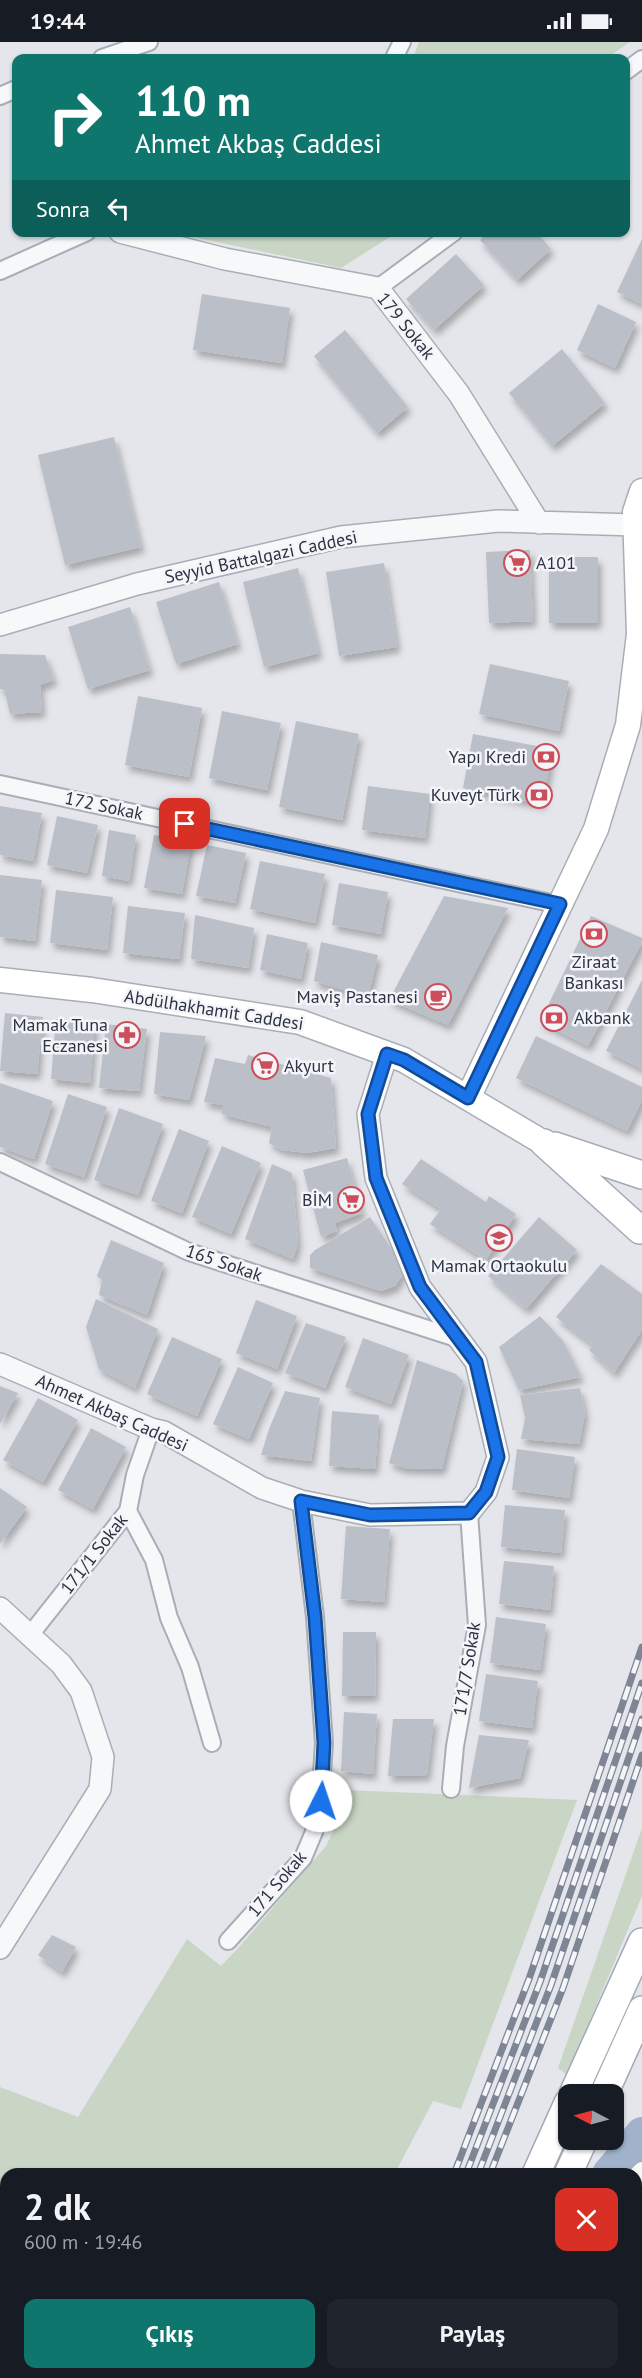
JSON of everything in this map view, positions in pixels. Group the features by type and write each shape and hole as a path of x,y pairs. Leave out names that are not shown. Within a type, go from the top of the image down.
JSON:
{"main road":[{"path":"468,1098 596,829 628,726 639,634 635,512 642,491"},
{"name":"Abdülhakhamit Caddesi","path":"0,980 92,990 300,1022 404,1060 544,1143"},
{"path":"544,1143 642,1175"},
{"path":"544,1143 641,1231"},
{"path":"641,1231 634,1221 631,1201 642,1182"},
{"path":"578,2084 642,1942"},
{"path":"609,2084 642,2010"},
{"path":"539,2168 558,2125"},
{"path":"571,2168 579,2150"}],"street":[{"path":"114,54 148,42"},
{"path":"0,271 76,237"},
{"name":"179 Sokak","path":"139,237 225,259 378,288 459,394 539,523"},
{"path":"378,288 446,237"},
{"name":"Seyyid Battalgazi Caddesi","path":"0,625 137,584 341,537 498,521 636,525"},
{"name":"172 Sokak","path":"0,784 560,904"},
{"path":"387,1054 368,1114 376,1178 420,1287 476,1362 498,1457 486,1492 469,1513"},
{"name":"165 Sokak","path":"0,1162 189,1252 459,1339"},
{"name":"Ahmet Akbaş Caddesi","path":"0,1364 151,1429 164,1432 262,1488 301,1501 370,1515 469,1513"},
{"name":"171/1 Sokak","path":"30,1635 128,1511 135,1475 151,1429"},
{"name":"171 Sokak","path":"228,1941 303,1858 320,1820 324,1743 315,1617 301,1501"},
{"path":"128,1511 154,1560 169,1618 190,1667 212,1743"},
{"name":"171/7 Sokak","path":"451,1789 455,1746 477,1625 469,1513"},
{"path":"0,1608 61,1664 81,1691 103,1757 100,1789 0,1948"}],"green space":[{"path":"419,42 630,42 613,54 414,54"},
{"path":"193,237 390,237 341,268"},
{"path":"345,1790 577,1800 461,2109 433,2101 398,2168 0,2168 0,2087 78,2117 187,1939 221,1966 326,1846 340,1817"},
{"path":"642,1828 642,1896 567,2075 558,2068"}],"building":[{"path":"483,237 540,237 551,249 517,280 480,240"},
{"path":"642,239 642,304 617,292"},
{"path":"456,254 484,285 434,330 406,299"},
{"path":"202,294 290,308 282,363 193,350"},
{"path":"598,304 636,322 615,368 577,350"},
{"path":"345,330 408,407 377,433 314,356"},
{"path":"562,349 605,403 552,446 509,393"},
{"path":"114,437 141,547 65,565 38,455"},
{"path":"530,550 533,621 489,623 486,552"},
{"path":"549,557 598,557 598,623 549,623"},
{"path":"384,563 397,647 339,656 326,572"},
{"path":"298,568 319,653 264,667 243,582"},
{"path":"219,582 238,644 176,664 156,602"},
{"path":"130,607 150,670 88,689 68,627"},
{"path":"0,654 45,655 54,680 40,685 42,712 10,714 4,689 0,689"},
{"path":"490,664 569,681 559,731 479,714"},
{"path":"138,696 202,708 189,777 125,765"},
{"path":"222,711 281,723 267,790 209,778"},
{"path":"296,721 359,734 342,820 279,807"},
{"path":"473,734 553,749 542,804 463,788"},
{"path":"368,786 430,794 425,838 362,830"},
{"path":"0,806 42,813 33,861 0,855"},
{"path":"57,816 98,825 87,873 47,865"},
{"path":"109,830 136,835 129,881 102,876"},
{"path":"154,835 191,842 182,894 144,888"},
{"path":"207,845 246,853 235,903 196,896"},
{"path":"260,861 325,874 315,923 250,909"},
{"path":"0,875 42,880 35,941 0,937"},
{"path":"339,883 388,892 381,934 332,925"},
{"path":"56,890 113,897 107,950 50,943"},
{"path":"444,896 508,908 448,1025 389,1000"},
{"path":"128,906 185,913 179,959 123,953"},
{"path":"195,915 254,928 248,968 191,959"},
{"path":"591,916 642,938 642,942 588,1046 540,1022"},
{"path":"267,934 308,943 301,979 260,970"},
{"path":"321,942 378,955 368,997 314,981"},
{"path":"642,980 642,1069 606,1051"},
{"path":"5,1013 43,1017 37,1074 0,1071"},
{"path":"56,1019 95,1022 90,1083 51,1079"},
{"path":"106,1024 147,1029 139,1091 99,1088"},
{"path":"160,1032 206,1036 189,1100 154,1094"},
{"path":"536,1036 642,1087 642,1100 627,1131 516,1078"},
{"path":"248,1055 331,1078 336,1148 307,1153 282,1150 269,1143 272,1127 222,1114 222,1105 204,1102 215,1058 245,1064"},
{"path":"0,1083 53,1101 34,1159 0,1147"},
{"path":"68,1094 107,1107 84,1177 45,1164"},
{"path":"119,1108 163,1124 138,1195 94,1180"},
{"path":"179,1129 209,1141 182,1213 151,1201"},
{"path":"222,1146 261,1163 231,1234 192,1217"},
{"path":"347,1158 362,1213 335,1223 337,1231 321,1237 303,1170"},
{"path":"421,1159 486,1202 489,1196 516,1214 486,1260 430,1224 441,1209 402,1184"},
{"path":"272,1164 292,1173 298,1243 293,1259 245,1239"},
{"path":"370,1217 399,1260 404,1273 395,1286 381,1291 310,1268 310,1255 315,1250"},
{"path":"539,1217 577,1250 526,1309 488,1276"},
{"path":"111,1240 164,1263 147,1315 99,1295 102,1280 97,1276"},
{"path":"601,1264 642,1294 642,1330 614,1373 589,1350 593,1345 556,1317"},
{"path":"96,1299 158,1329 135,1388 99,1369 86,1327"},
{"path":"256,1300 297,1316 277,1369 236,1353"},
{"path":"540,1316 563,1341 581,1377 519,1390 499,1347"},
{"path":"306,1323 346,1337 325,1388 285,1373"},
{"path":"172,1337 222,1359 197,1416 147,1394"},
{"path":"363,1338 409,1355 391,1404 345,1387"},
{"path":"417,1360 456,1374 463,1381 442,1469 404,1468 389,1463"},
{"path":"238,1367 273,1383 249,1439 213,1424"},
{"path":"0,1386 18,1393 0,1424"},
{"path":"580,1388 585,1413 579,1444 521,1439 525,1418 520,1395"},
{"path":"285,1391 320,1398 311,1461 261,1455"},
{"path":"38,1398 78,1420 43,1482 3,1460"},
{"path":"332,1411 379,1415 375,1469 329,1466"},
{"path":"91,1428 126,1447 93,1509 58,1490"},
{"path":"517,1449 575,1457 569,1498 512,1490"},
{"path":"0,1488 27,1507 0,1544"},
{"path":"505,1505 565,1510 561,1553 501,1547"},
{"path":"346,1526 390,1529 384,1602 341,1599"},
{"path":"504,1561 554,1566 550,1610 499,1604"},
{"path":"496,1617 546,1624 540,1670 490,1663"},
{"path":"343,1632 376,1632 375,1696 342,1696"},
{"path":"486,1674 538,1681 532,1728 479,1721"},
{"path":"344,1712 377,1714 373,1774 341,1771"},
{"path":"393,1719 434,1719 427,1775 388,1776"},
{"path":"479,1735 529,1740 520,1778 469,1788"},
{"path":"52,1935 76,1947 62,1972 38,1955"}],"waterway":[{"path":"614,2168 642,2134"}],"railway":[{"path":"456,2168 529,1979 642,1647"},
{"path":"468,2168 540,1982 642,1683"},
{"path":"480,2168 551,1985 642,1719"},
{"path":"492,2168 563,1988 642,1755"}],"place":[{"name":"A101","path":"517,563"},
{"name":"Yapı Kredi","path":"546,757"},
{"name":"Kuveyt Türk","path":"539,795"},
{"name":"Ziraat Bankası","path":"594,934"},
{"name":"Maviş Pastanesi","path":"438,997"},
{"name":"Akbank","path":"554,1018"},
{"name":"Mamak Tuna Eczanesi","path":"127,1035"},
{"name":"Akyurt","path":"265,1066"},
{"name":"BİM","path":"351,1200"},
{"name":"Mamak Ortaokulu","path":"499,1238"}],"route":[{"path":"185,824 560,904 468,1098 404,1060 387,1054 368,1114 376,1178 420,1287 476,1362 498,1457 486,1492 469,1513 370,1515 301,1501 315,1617 324,1743 321,1801"}]}
